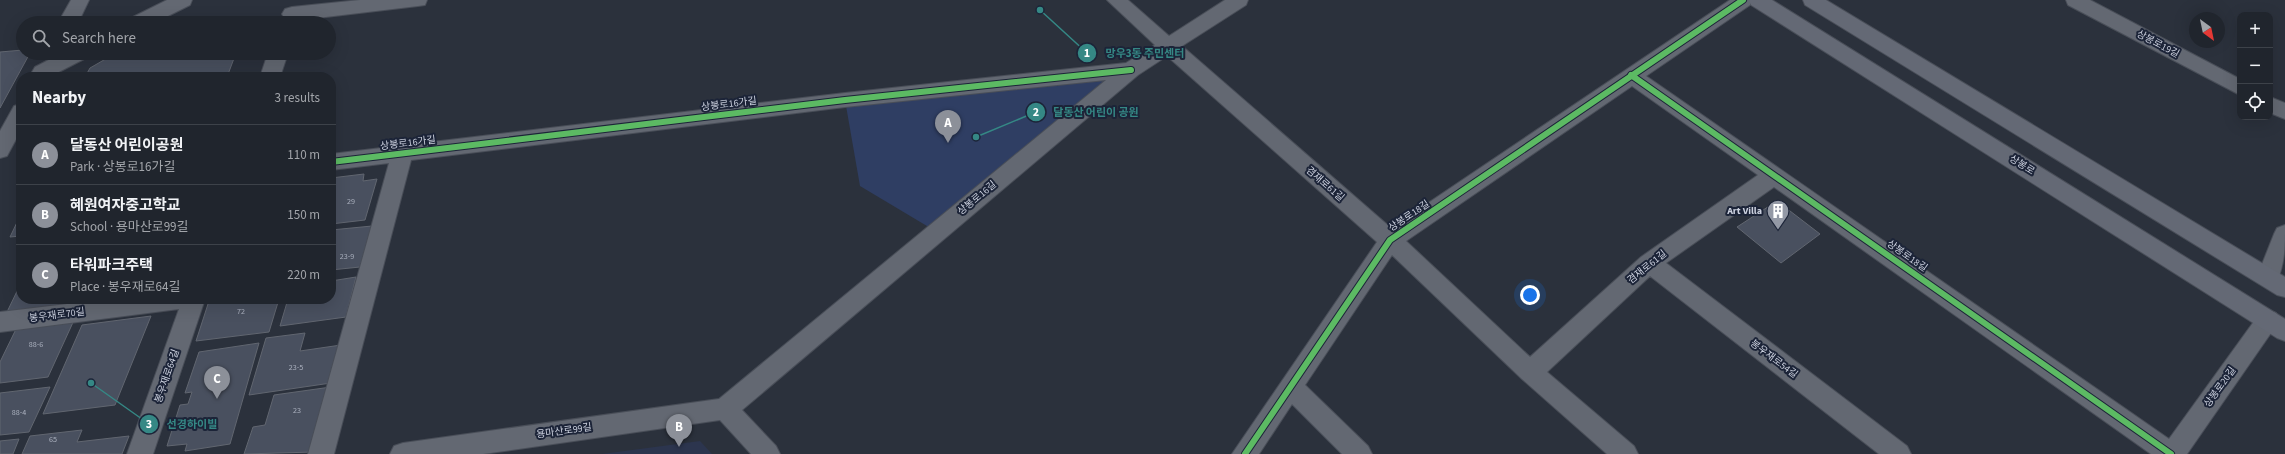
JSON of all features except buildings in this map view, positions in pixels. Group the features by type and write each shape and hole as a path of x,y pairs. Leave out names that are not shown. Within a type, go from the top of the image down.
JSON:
{"main road":[{"name":"상봉로","path":"1758,0 2277,325"},
{"path":"1812,0 2277,282"}],"street":[{"path":"72,16 80,0"},
{"path":"152,16 183,0"},
{"path":"292,12 418,0"},
{"name":"겸재로61길","path":"1116,0 1390,240 1530,372 1626,454"},
{"name":"상봉로16길","path":"725,409 1131,70 1239,0"},
{"name":"상봉로18길","path":"1245,454 1390,240 1743,0"},
{"name":"상봉로19길","path":"2075,0 2237,86"},
{"path":"42,72 48,60"},
{"path":"45,72 66,60"},
{"path":"272,72 276,60"},
{"name":"상봉로16가길","path":"336,161 845,100 1131,70"},
{"name":"상봉로18길","path":"1632,75 2172,454"},
{"path":"2273,106 2285,112"},
{"path":"2,142 16,119"},
{"path":"321,454 402,154"},
{"name":"겸재로61길","path":"1530,372 1649,263 1775,175"},
{"path":"2277,282 2285,234"},
{"name":"봉우재로54길","path":"1649,263 1898,454"},
{"name":"봉우재로70길","path":"0,322 146,304"},
{"name":"봉우재로64길","path":"140,454 192,304"},
{"name":"상봉로20길","path":"2172,454 2277,325"},
{"path":"1290,387 1360,454"},
{"path":"725,409 767,454"},
{"name":"용마산로99길","path":"403,454 725,409"}],"shaded area":[{"path":"1131,70 937,232 860,186 845,100"},
{"path":"700,441 712,454 602,454"}],"cycle path":[{"path":"1245,454 1390,240 1743,0"},
{"path":"336,161 845,100 1131,70"},
{"path":"1631,75 2171,454"}],"place":[{"name":"망우3동 주민센터","path":"1040,10"},
{"name":"달동산 어린이 공원","path":"976,137"},
{"name":"달동산 어린이공원","path":"948,143"},
{"name":"Art Villa","path":"1778,230"},
{"name":"선경하이빌","path":"91,383"},
{"name":"타워파크주택","path":"217,399"},
{"name":"혜원여자중고학교","path":"679,447"}]}
